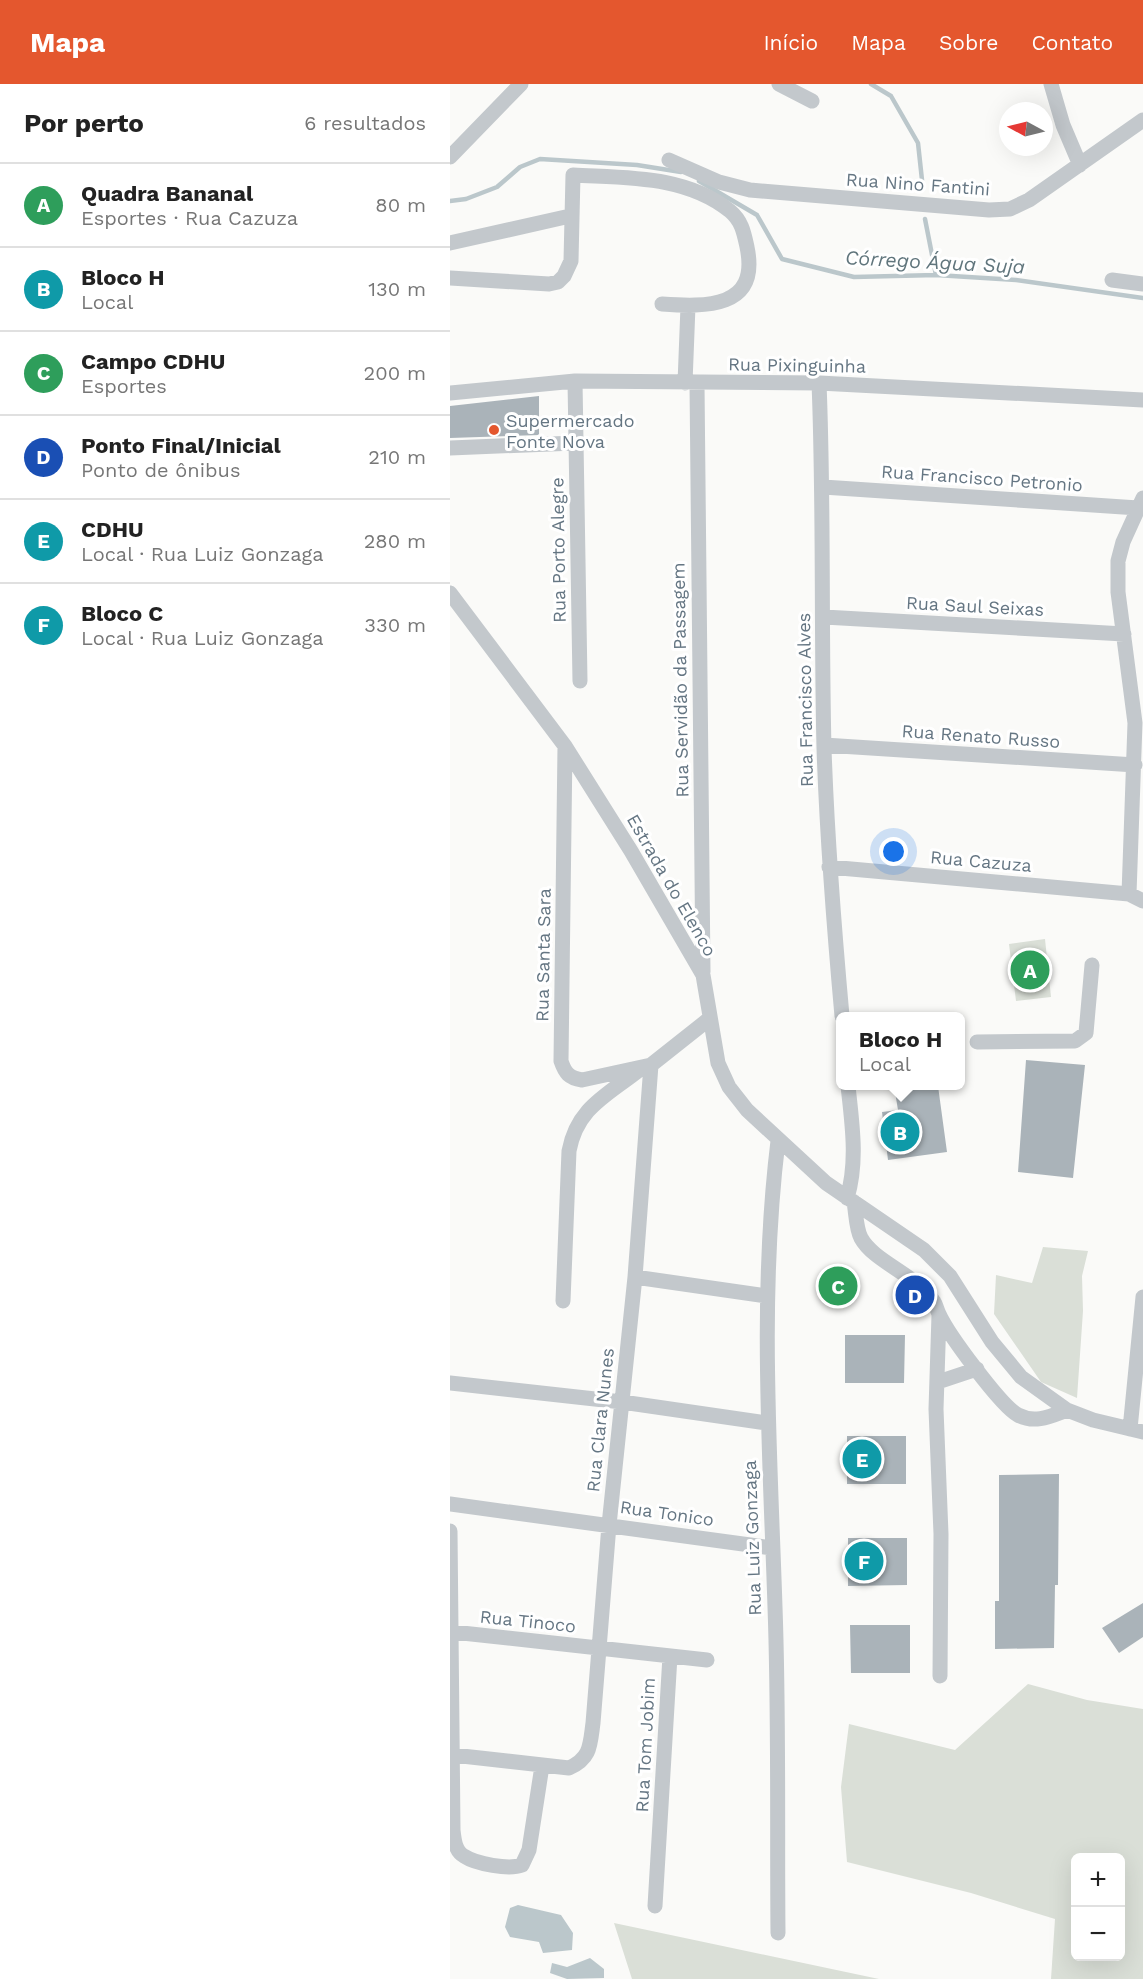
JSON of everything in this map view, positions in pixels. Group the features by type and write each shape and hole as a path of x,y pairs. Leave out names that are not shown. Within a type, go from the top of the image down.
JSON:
{"street":[{"path":"450,156 521,84"},
{"path":"779,84 812,101"},
{"path":"1051,84 1063,125 1080,165"},
{"name":"Rua Nino Fantini","path":"669,160 697,174 750,190 989,210 1010,209 1029,200 1143,120"},
{"path":"450,278 558,282 564,276 571,261 570,216 573,175 663,180 689,189 730,211 742,225 748,254 747,276 743,288 734,297 719,303 688,306 662,304"},
{"path":"450,243 570,216"},
{"path":"1112,280 1143,284"},
{"name":"Rua Servidão da Passagem","path":"688,306 703,975"},
{"name":"Rua Pixinguinha","path":"450,393 574,381 691,384 819,383 1143,400"},
{"name":"Rua Porto Alegre","path":"574,381 580,681"},
{"name":"Rua Francisco Alves","path":"819,383 824,487 824,746 829,867 842,1012"},
{"path":"450,448 575,443"},
{"name":"Rua Francisco Petronio","path":"824,487 1140,503"},
{"path":"1140,503 1118,561 1118,592 1135,723 1129,894 1143,901"},
{"name":"Estrada do Elenco","path":"450,593 565,746 631,851 703,975 718,1063 729,1087 747,1110 778,1141 850,1200 924,1250 950,1276 992,1342 1020,1377 1066,1410 1093,1420 1136,1431"},
{"name":"Rua Saul Seixas","path":"824,617 1124,634"},
{"name":"Rua Santa Sara","path":"565,746 561,1061 565,1072 572,1078 582,1080 645,1067"},
{"name":"Rua Renato Russo","path":"824,746 1135,765"},
{"name":"Rua Cazuza","path":"829,867 1129,894"},
{"path":"977,1042 1075,1041 1081,1038 1086,1033 1092,965"},
{"path":"563,1301 569,1152 573,1133 581,1116 709,1019"},
{"name":"Rua Clara Nunes","path":"542,1766 569,1768 582,1762 588,1752 593,1723 609,1525 635,1277 645,1067"},
{"path":"848,1090 853,1161 850,1200 861,1238 872,1251 908,1275 927,1294 977,1369 1016,1414 1026,1418 1043,1419 1066,1410"},
{"name":"Rua Luiz Gonzaga","path":"778,1141 769,1229 767,1423 772,1548 778,1933"},
{"path":"635,1277 768,1296"},
{"path":"1136,1431 1143,1297"},
{"path":"939,1315 936,1436 942,1607 940,1676"},
{"path":"938,1382 977,1369"},
{"path":"450,1383 622,1402 767,1423"},
{"name":"Rua Tonico","path":"450,1504 772,1548"},
{"path":"450,1531 453,1632 453,1755 453,1830 456,1846 463,1856 517,1867 527,1860 542,1766 453,1755"},
{"name":"Rua Tinoco","path":"453,1632 600,1648"},
{"name":"Rua Tom Jobim","path":"600,1648 670,1656 655,1906"},
{"path":"670,1656 708,1660"}],"shaded area":[{"path":"1045,939 1051,997 1016,1001 1009,944"},
{"path":"1043,1247 1088,1251 1082,1276 1083,1311 1077,1398 1041,1382 994,1314 996,1275 1032,1283"},
{"path":"828,1272 847,1273 846,1299 829,1298"},
{"path":"1028,1684 1087,1700 1143,1709 1143,1979 1051,1979 1055,1919 971,1893 847,1862 841,1787 849,1724 955,1750"},
{"path":"518,1905 561,1915 573,1933 572,1950 543,1953 539,1942 510,1937 505,1927 510,1908"},
{"path":"614,1923 879,1979 632,1979"},
{"path":"590,1958 604,1969 604,1978 567,1979 550,1973 552,1963 567,1967"}],"building":[{"name":"Supermercado Fonte Nova","path":"539,396 539,435 450,438 450,406"},
{"path":"1026,1060 1085,1065 1073,1178 1018,1172"},
{"path":"895,1090 939,1090 947,1152 888,1160 882,1112 898,1110"},
{"path":"845,1335 905,1335 904,1383 845,1383"},
{"path":"847,1436 906,1436 906,1484 847,1484"},
{"path":"1059,1474 1058,1585 1055,1585 1054,1648 995,1649 995,1601 999,1601 999,1475"},
{"path":"848,1538 907,1538 907,1585 848,1586"},
{"path":"1143,1603 1143,1637 1119,1653 1102,1628"},
{"path":"850,1625 910,1625 910,1673 851,1673"}],"waterway":[{"path":"871,84 891,96 918,143 922,180"},
{"name":"Córrego Água Suja","path":"450,201 466,199 497,187 520,167 540,159 637,165 681,172"},
{"name":"Córrego Água Suja","path":"699,181 757,215 782,259 854,277 936,275 1016,280 1143,298"},
{"path":"925,219 936,275"}],"place":[{"name":"Supermercado Fonte Nova","path":"494,430"},
{"name":"Quadra Bananal","path":"1030,970"},
{"name":"Bloco H","path":"900,1132"},
{"name":"Campo CDHU","path":"838,1286"},
{"name":"Ponto Final/Inicial","path":"915,1295"},
{"name":"CDHU","path":"862,1459"},
{"name":"Bloco C","path":"864,1561"}]}
